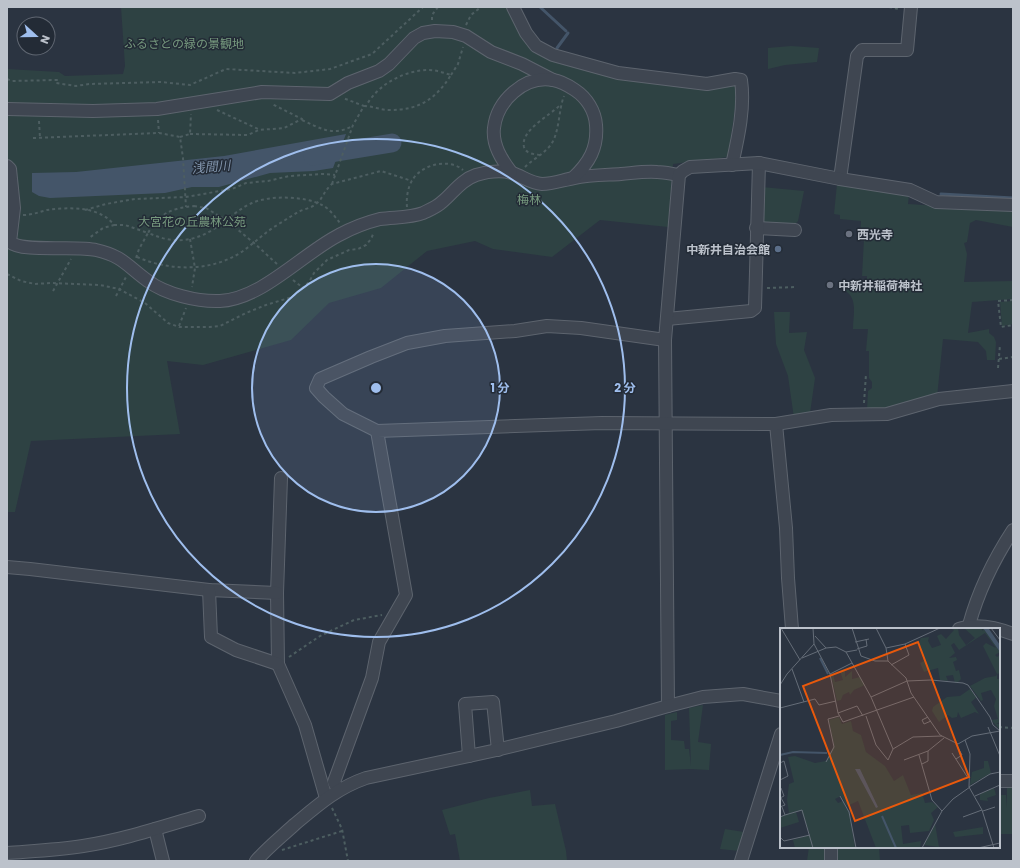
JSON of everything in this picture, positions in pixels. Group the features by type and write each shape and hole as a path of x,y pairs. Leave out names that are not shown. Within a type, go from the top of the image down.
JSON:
{"street":[{"path":"513,7 526,33 536,46 554,55 618,73 647,77 707,84 735,79 741,80 742,88 739,130 732,165"},
{"path":"840,179 857,56 862,50 907,50 911,7"},
{"path":"7,109 93,111 150,109 205,102 262,92 330,94 348,83 379,71 389,64 414,38 423,33 446,31 464,36 491,52 522,64 568,86 587,100 596,120 596,134 592,154 587,164 573,178"},
{"path":"514,174 501,157 494,140 494,129 497,113 506,99 518,88 540,80 553,80"},
{"path":"667,319 751,311 755,308 756,228 759,163"},
{"path":"668,706 665,340 679,175 690,167 759,163 840,179 910,190 936,202 1013,205"},
{"path":"7,166 10,170 14,215 10,242 13,245 27,248 88,248 103,251 134,262 148,282 158,288 191,298 220,301 240,298 267,284 320,246 346,232 378,220 422,213 441,203 458,186 475,176 498,172 514,174 534,183 543,184 564,182 573,178 657,172 679,175"},
{"path":"756,228 795,230"},
{"path":"665,340 581,328 547,326 515,331 445,336 407,343 371,357 320,379 316,388 343,414 377,431 594,423 776,424 831,415 887,414 939,399 1013,391"},
{"path":"776,424 786,528 792,628"},
{"path":"338,790 334,782 372,678 378,642 406,595 377,431"},
{"path":"281,478 277,592 278,664 305,724 326,798"},
{"path":"982,628 964,627 972,614 987,578 1008,550 1013,530"},
{"path":"7,568 30,569 209,590 277,592"},
{"path":"209,590 211,637 236,650 278,664"},
{"path":"1000,629 1013,634"},
{"path":"256,861 270,846 326,798 350,784 366,778 498,750 616,721 703,697 743,694 780,701"},
{"path":"469,756 465,704 493,702 498,750"},
{"path":"741,861 780,737"},
{"path":"1000,781 1013,781"},
{"path":"7,853 84,846 112,841 199,816"},
{"path":"155,829 163,861"},
{"path":"831,848 831,861"}],"path":[{"path":"7,79 12,81 56,80 56,83 76,86 89,84 161,82 190,85 226,69 295,73 330,69 372,54 423,7"},
{"path":"435,10 438,7"},
{"path":"330,94 365,106 389,110 414,107 426,102 436,95 458,64 468,19 480,7"},
{"path":"332,184 353,126 372,97 388,82 411,72 430,70 451,75"},
{"path":"262,92 264,97 269,102 319,128 330,131 342,131 353,126"},
{"path":"205,102 212,108 249,124 258,130"},
{"path":"190,134 191,104"},
{"path":"514,174 540,155 550,146 553,141 558,121 560,104 538,122 525,139 524,148 529,153 540,155"},
{"path":"38,110 40,138"},
{"path":"33,138 159,133 180,137 190,134 248,134 254,133 258,130 284,128 302,119"},
{"path":"180,137 186,207"},
{"path":"408,215 407,203 412,181 421,171 443,163 455,165 466,173 475,176"},
{"path":"134,262 153,263 170,267 195,268 212,264 238,254 270,230 317,203 326,189 332,184 381,171 412,181"},
{"path":"85,210 106,204 135,199 186,197 232,189 246,183 268,181 288,176 336,174"},
{"path":"114,225 125,225 168,239 190,239 212,231 252,203 263,200 298,198 323,205 342,225 346,232"},
{"path":"116,296 134,262 139,248 148,233 158,219 178,208 194,206 206,208 226,220 254,243 284,271"},
{"path":"14,215 28,215 48,210 85,210 101,213 111,221"},
{"path":"179,327 191,298 195,268 190,239"},
{"path":"755,288 796,287"},
{"path":"1013,300 998,301 1002,327 1013,325"},
{"path":"998,368 1000,345"},
{"path":"999,359 1013,357"},
{"path":"863,414 866,374"},
{"path":"278,664 320,636 354,620 397,612"},
{"path":"1000,727 1013,728"},
{"path":"326,798 334,811 342,831 348,861"},
{"path":"270,846 276,850 282,850 342,831"}],"green space":[{"name":"大宮花の丘農林公苑","path":"121,7 509,7 555,60 734,84 738,88 728,157 673,164 668,227 600,220 552,257 493,249 475,241 427,251 381,288 329,303 291,340 203,365 167,361 180,434 31,441 15,512 7,512 7,69 59,72 65,76 123,74 125,66"},
{"path":"791,46 819,48 817,62 785,65 768,69 768,48"},
{"path":"837,184 909,195 908,204 1013,211 1013,227 976,220 970,223 967,242 964,243 967,254 964,282 1013,281 1013,299 972,302 968,333 989,329 989,333 994,337 996,342 995,360 987,360 986,351 978,342 943,339 937,397 886,411 867,410 868,391 872,388 872,382 869,378 869,351 866,351 868,329 853,329 853,301 851,296 842,289 867,288 867,276 862,276 864,239 860,239 861,221 840,219 840,215 834,214"},
{"path":"761,187 804,191 798,221 793,226 761,225"},
{"path":"1013,301 1013,324 1002,326 1000,302"},
{"path":"774,312 790,312 789,333 807,332 804,350 815,378 810,413 794,418 788,376 776,344"},
{"path":"703,705 698,742 711,744 709,770 665,770 665,715 677,712 677,720 671,721 671,740 684,741 685,749 689,749 691,766 689,708"},
{"path":"1007,786 1013,786 1013,834 1000,834 1000,795 1006,795 1007,808"},
{"path":"530,790 532,806 555,804 567,861 460,861 455,834 450,835 442,810 489,798"},
{"path":"725,829 744,832 739,851 720,849"},
{"path":"809,848 879,848 880,861 807,861"}],"water":[{"path":"346,134 333,168 314,171 270,173 219,187 192,187 165,193 50,198 39,196 32,192 32,173 76,172 224,156"}],"waterway":[{"path":"540,7 566,31"},
{"path":"557,48 568,33"},
{"name":"浅間川","path":"313,156 392,143"},
{"path":"941,194 1013,198"}],"place":[{"name":"西光寺","path":"849,234"},
{"name":"中新井自治会館","path":"778,249"},
{"name":"中新井稲荷神社","path":"830,285"}],"park label":[{"name":"ふるさとの緑の景観地","path":"184,43"},
{"name":"梅林","path":"529,199"}]}
